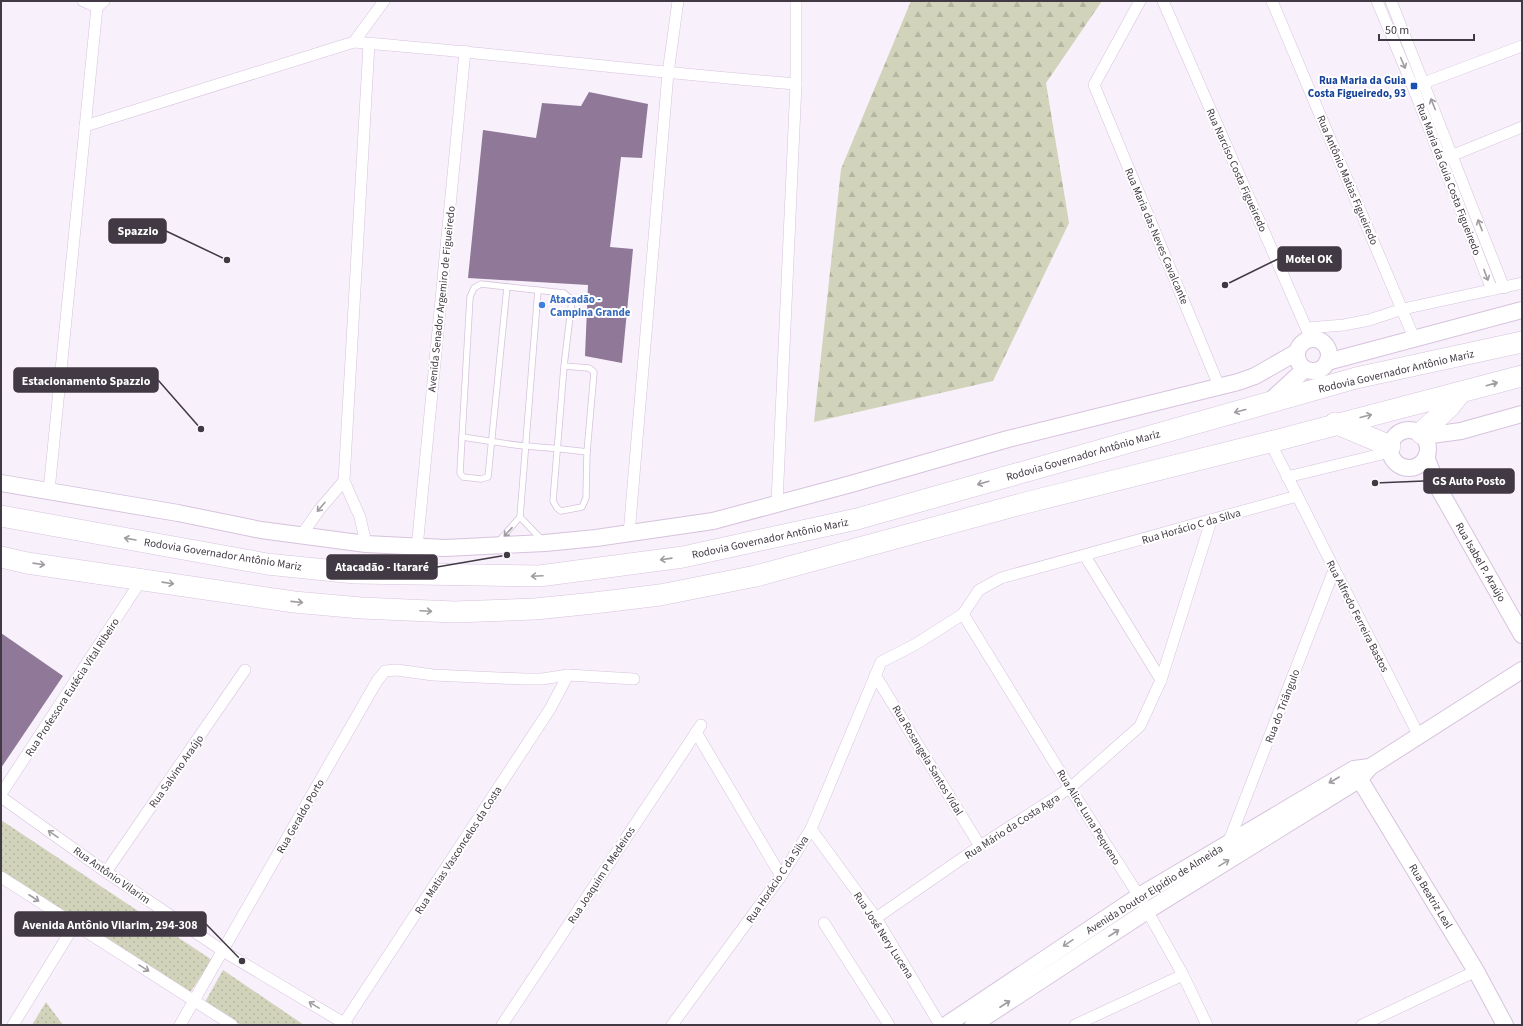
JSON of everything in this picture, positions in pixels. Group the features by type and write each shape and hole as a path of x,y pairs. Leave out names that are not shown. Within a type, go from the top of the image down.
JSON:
{"highway":[{"name":"Rodovia Governador Antônio Mariz","path":"1,516 267,564 355,573 539,576 683,557 857,519 1356,378 1522,342"},
{"path":"1,557 27,563 294,602 361,608 454,612 535,609 594,603 660,595 756,576 1026,503 1270,442 1335,423 1460,393 1522,376"},
{"path":"1425,444 1460,393"},
{"path":"1335,423 1390,449"}],"street":[{"path":"49,491 85,126 101,4 83,1"},
{"path":"354,42 384,1"},
{"path":"629,534 668,73 678,1"},
{"path":"776,503 796,84 796,1"},
{"name":"Rua Maria das Neves Cavalcante","path":"1140,1 1094,85 1220,386"},
{"name":"Rua Narciso Costa Figueiredo","path":"1163,1 1314,337"},
{"name":"Rua Antônio Matias Figueiredo","path":"1272,1 1414,338"},
{"name":"Rua Maria da Guia Costa Figueiredo","path":"1377,1 1413,87 1492,290"},
{"name":"Rua Maria da Guia Costa Figueiredo","path":"1391,1 1504,288"},
{"path":"85,126 354,42 465,51 668,73 796,84"},
{"path":"366,544 360,516 344,481 369,44"},
{"path":"1413,87 1522,46"},
{"name":"Avenida Senador Argemiro de Figueiredo","path":"417,548 465,51"},
{"path":"1442,160 1522,127"},
{"path":"1266,404 1301,362 1300,344 1314,337 1344,325 1403,309 1522,283"},
{"path":"1301,362 1317,370 1327,362 1522,310"},
{"path":"1314,337 1354,355"},
{"path":"1314,337 1329,353 1327,362"},
{"path":"1,483 300,536 366,544 417,548 445,548 545,543 629,534 713,521 1008,439 1255,376 1280,376 1301,362"},
{"path":"1425,444 1461,431 1522,414"},
{"path":"1404,430 1415,430 1425,444 1439,489 1414,468 1403,467 1394,461 1390,449 1394,436 1404,430"},
{"name":"Rua Alfredo Ferreira Bastos","path":"1270,442 1419,736"},
{"path":"1414,468 1424,462 1425,444"},
{"path":"1287,477 1390,449"},
{"path":"300,536 318,510 344,481"},
{"name":"Rua Isabel P. Araújo","path":"1439,489 1522,635"},
{"name":"Rua Horácio C da Silva","path":"672,1025 781,876 811,829 881,662 916,644 963,614 978,590 1001,578 1085,556 1297,496"},
{"name":"Rua Mário da Costa Agra","path":"876,918 980,846 1070,788 1140,726 1161,680 1211,521"},
{"path":"1085,556 1161,680"},
{"name":"Rua do Triângulo","path":"1229,841 1334,570"},
{"name":"Rua Professora Eutécia Vital Ribeiro","path":"1,796 142,579"},
{"name":"Rua Alice Luna Pequeno","path":"963,614 1070,788 1139,896 1183,975 1207,1025"},
{"name":"Rua Salvino Araújo","path":"106,872 245,670"},
{"name":"Rua Geraldo Porto","path":"180,1025 377,681 385,671 397,670 433,675 524,680 568,675"},
{"name":"Avenida Doutor Elpídio de Almeida","path":"973,1025 1361,772 1521,670"},
{"path":"568,675 634,679"},
{"name":"Rua Matias Vasconcelos da Costa","path":"346,1024 550,709 568,675"},
{"name":"Rua Rosangela Santos Vidal","path":"875,675 980,846"},
{"name":"Rua Joaquim P Medeiros","path":"502,1025 698,728 781,876"},
{"name":"Avenida Doutor Elpídio de Almeida","path":"946,1025 1139,896 1229,841 1361,772"},
{"name":"Rua Beatriz Leal","path":"1361,772 1476,971 1505,1025"},
{"name":"Rua Antônio Vilarim","path":"1,796 106,872 223,951 346,1024"},
{"name":"Rua José Nery Lucena","path":"811,829 876,918 940,1025"},
{"path":"1,877 232,1025"},
{"path":"824,923 889,1025"},
{"path":"13,1025 75,924"},
{"path":"1362,1025 1476,971"},
{"path":"1075,1025 1183,975"}],"lane":[{"path":"507,287 488,477 481,479 463,477 460,473 470,297 474,288 481,284 564,293 572,300 564,366 554,501 556,508 561,511 582,507 586,498 587,452 594,372 589,368 564,366"},
{"path":"495,546 520,518 538,290"},
{"path":"462,437 526,446 558,447 587,452"},
{"path":"520,518 545,543"}],"green space":[{"path":"911,1 1102,1 1046,83 1069,223 993,381 814,422 841,169"},
{"path":"1,820 212,960 189,994 1,871"},
{"path":"223,970 304,1025 241,1025 205,1002"},
{"path":"46,1002 63,1025 32,1025"}],"building":[{"path":"589,92 648,104 642,158 621,157 610,247 633,249 622,363 585,356 588,285 468,278 483,130 536,138 542,103 581,106"},
{"path":"1,633 63,676 1,768"}],"place":[{"name":"Rua Maria da Guia Costa Figueiredo, 93","path":"1414,86"},
{"name":"Spazzio","path":"227,260"},
{"name":"Motel OK","path":"1225,285"},
{"name":"Atacadão - Campina Grande","path":"542,305"},
{"name":"Estacionamento Spazzio","path":"201,429"},
{"name":"GS Auto Posto","path":"1375,483"},
{"name":"Atacadão - Itararé","path":"507,555"},
{"name":"Avenida Antônio Vilarim, 294-308","path":"242,961"}]}
